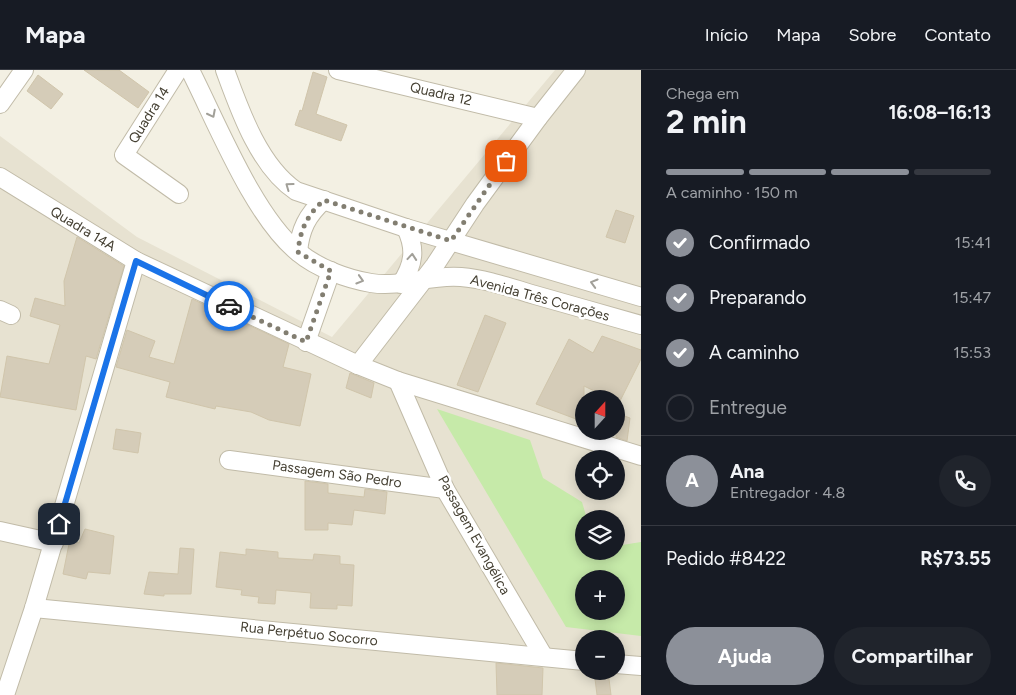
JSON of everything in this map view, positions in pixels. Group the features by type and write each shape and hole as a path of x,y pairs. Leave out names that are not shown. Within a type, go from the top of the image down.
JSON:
{"street":[{"path":"2,98 24,70"},
{"name":"Quadra 14","path":"178,70 124,155 179,194"},
{"name":"Avenida Três Corações","path":"190,70 263,211 283,237 298,252 331,271 370,283 401,284 454,277 488,281 641,325"},
{"name":"Avenida Três Corações","path":"224,70 256,145 284,183 296,190 406,228 641,297"},
{"name":"Quadra 12","path":"338,70 538,118"},
{"path":"576,70 475,204 424,280 358,366 398,381 641,456"},
{"name":"Quadra 14A","path":"0,177 136,261 358,366"},
{"path":"298,252 299,237 304,223 312,210 324,200"},
{"path":"401,284 410,270 414,256 412,241 406,228"},
{"path":"5,695 7,666 34,608 136,261"},
{"path":"306,342 331,271"},
{"name":"Passagem Evangélica","path":"398,381 445,489 544,657"},
{"name":"Passagem São Pedro","path":"229,460 445,489"},
{"path":"0,531 54,543"},
{"name":"Rua Perpétuo Socorro","path":"34,608 575,660"},
{"path":"625,665 641,666"}],"shaded area":[{"path":"555,70 641,70 641,695 0,695 0,136 137,237 332,337"}],"green space":[{"path":"437,409 530,440 543,478 575,498 575,500 582,502 584,510 575,510 575,560 625,560 625,545 641,542 641,636 625,634 625,630 591,630 566,627"}],"building":[{"path":"84,70 119,70 149,92 138,108"},
{"path":"313,72 327,77 316,114 347,125 341,141 295,125 300,110 302,111"},
{"path":"38,75 63,94 51,109 27,91"},
{"path":"616,210 634,216 625,243 606,237"},
{"path":"77,237 124,266 96,359 86,356 76,410 0,397 7,356 49,364 60,325 30,316 35,298 65,306 64,281"},
{"path":"192,299 289,344 283,367 311,374 300,426 269,420 251,412 216,406 215,409 166,397 170,382 116,367 127,330 155,341 149,357 174,364"},
{"path":"485,315 506,323 478,392 457,385"},
{"path":"602,336 641,350 641,359 625,391 592,390 584,386 584,390 575,390 575,419 536,404 569,339 593,353"},
{"path":"350,373 374,383 371,398 346,388"},
{"path":"625,416 630,418 627,441 624,440"},
{"path":"116,429 141,433 138,453 113,449"},
{"path":"305,481 328,484 328,493 364,497 365,489 387,492 385,514 354,510 352,525 328,523 328,530 305,530"},
{"path":"85,529 114,536 110,574 88,572 86,579 63,574 70,539 79,543"},
{"path":"180,548 194,549 191,594 164,594 164,596 144,594 149,572 178,574"},
{"path":"246,549 278,552 278,558 313,560 314,554 340,556 340,564 354,565 352,606 337,605 337,609 310,608 311,593 276,590 275,604 258,603 259,597 241,595 242,590 216,587 220,552 246,555"},
{"path":"496,663 543,668 542,695 497,695"},
{"path":"595,680 609,680 611,695 597,695"}],"way so far":[{"path":"229,306 306,342 331,271 298,252 299,237 304,223 312,210 324,200 451,241 506,161"}],"route":[{"path":"59,524 136,261 229,306"}]}
